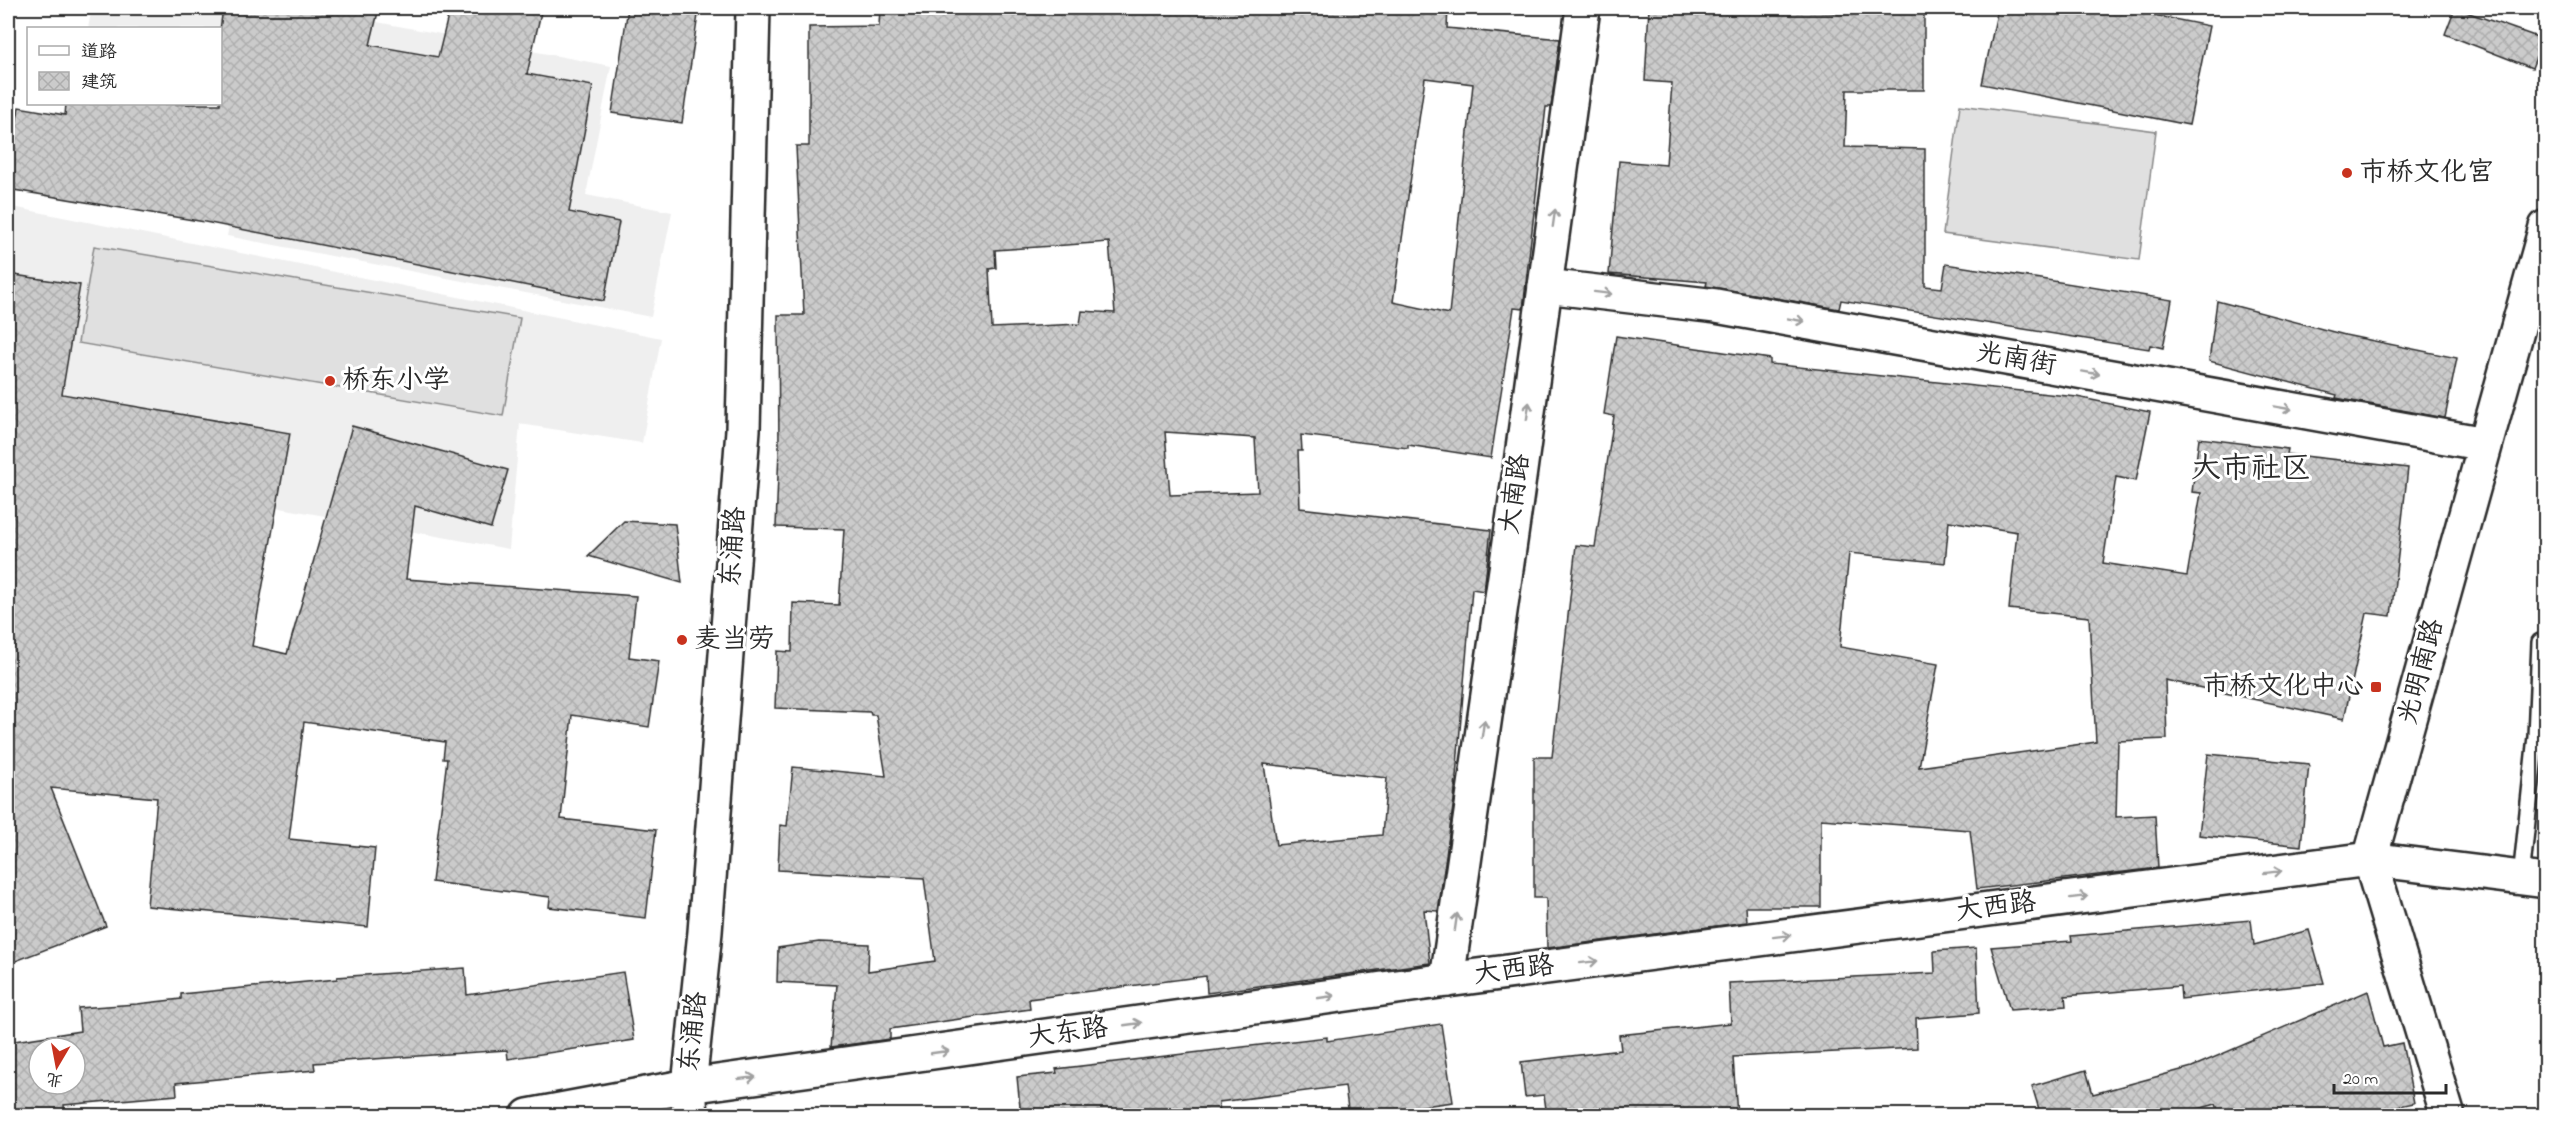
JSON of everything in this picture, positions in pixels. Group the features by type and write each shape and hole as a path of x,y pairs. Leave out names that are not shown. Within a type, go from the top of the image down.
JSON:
{"street":[{"name":"东涌路","path":"690,1101 743,430 753,8"},
{"name":"大南路","path":"1447,980 1583,8"},
{"name":"光明南路","path":"2370,859 2546,227"},
{"name":"光南街","path":"1545,286 1727,308 2485,444"},
{"name":"大西路","path":"1447,980 2370,859 2533,879"},
{"path":"2370,859 2448,1116"},
{"name":"大东路","path":"528,1116 690,1101 1447,980"}],"lane":[{"path":"2533,879 2536,736 2542,702 2540,642 2546,642"}],"shaded area":[{"path":"92,8 302,8 611,66 586,195 672,212 651,317 227,236 247,131 107,105 222,105 222,27 88,27"},
{"path":"1960,105 2156,131 2139,260 1943,234"},
{"name":"桥东小学","path":"8,206 661,338 642,443 520,424 509,549 8,459"},
{"path":"94,246 520,318 503,416 78,343"}],"building":[{"path":"223,8 379,8 370,45 438,57 450,8 542,8 527,74 593,86 569,212 619,222 604,301 205,222 8,189 8,173 19,107 65,115 66,105 222,105 220,27"},
{"path":"628,8 699,8 682,123 612,113"},
{"path":"880,8 1448,8 1447,28 1560,39 1551,107 1546,107 1523,309 1514,308 1491,458 1408,445 1408,448 1301,435 1302,451 1298,451 1300,508 1491,530 1484,591 1472,589 1454,800 1438,911 1424,910 1430,963 1207,993 1206,976 1029,999 1030,1009 890,1029 890,1039 831,1047 837,985 777,982 778,948 819,942 869,944 868,971 935,961 924,878 778,870 780,825 787,826 793,767 886,776 876,715 871,715 870,712 775,708 777,651 792,652 793,603 839,605 844,529 776,527 779,449 778,315 804,315 796,146 809,146 809,27 879,26","holes":["1425,78 1473,84 1449,314 1393,302","1109,242 1115,313 1082,311 1080,324 992,328 989,269 996,268 995,250","1165,432 1255,438 1258,492 1170,495","1264,764 1387,778 1382,835 1276,845"]},
{"path":"1649,8 1752,8 1855,14 1855,8 1924,8 1924,90 1847,90 1845,147 1925,149 1925,286 1942,288 1946,264 2172,300 2163,348 2150,345 2149,349 1841,300 1839,309 1706,286 1707,282 1609,274 1619,161 1666,165 1672,83 1645,81"},
{"path":"1998,8 2119,8 2209,26 2189,125 1982,84"},
{"path":"2455,8 2543,39 2532,68 2445,34"},
{"path":"8,274 80,285 62,394 290,433 252,646 287,654 352,426 508,470 491,528 415,506 406,579 636,596 629,657 659,661 649,727 572,715 561,819 656,830 646,918 549,907 550,897 432,882 447,759 443,759 445,742 304,722 289,839 375,848 368,927 147,906 157,798 51,788 106,926 8,964 8,616 13,554 8,553 8,398 12,371 8,370"},
{"path":"2217,301 2345,335 2457,358 2445,418 2336,398 2337,395 2209,361"},
{"path":"1616,336 1770,359 1770,364 2077,397 2150,412 2136,481 2116,477 2103,563 2187,576 2201,493 2192,492 2199,438 2288,449 2287,454 2408,468 2391,616 2367,613 2344,719 2165,680 2167,739 2118,741 2116,817 2155,815 2158,868 1977,889 1970,830 1821,819 1821,907 1746,907 1747,922 1547,948 1546,898 1534,898 1534,757 1552,757 1576,545 1595,547 1614,416 1604,414","holes":["1949,521 2017,532 2009,609 2089,617 2096,742 1919,767 1938,664 1840,647 1849,553 1945,563"]},
{"path":"624,521 675,524 682,583 588,556"},
{"path":"2208,754 2309,764 2301,846 2199,835"},
{"path":"2251,920 2254,945 2309,930 2324,983 2181,999 2180,986 2065,996 2066,1006 2010,1010 1991,947 2072,941 2071,936"},
{"path":"1976,948 1979,1013 1916,1018 1917,1048 1733,1057 1737,1116 1547,1116 1544,1095 1525,1097 1521,1062 1621,1050 1619,1035 1731,1023 1729,983 1935,973 1934,951"},
{"path":"465,968 467,995 623,972 634,1040 508,1059 507,1050 314,1063 315,1070 176,1083 177,1095 64,1105 65,1116 8,1116 8,1042 27,1039 27,1096 87,1096 87,1036 47,1036 80,1031 78,1008 137,1004 181,999 181,994 337,979 337,977"},
{"path":"2368,991 2383,1047 2402,1043 2414,1103 2353,1116 2220,1116 2216,1104 2174,1116 2041,1116 2032,1086 2086,1070 2093,1094 2192,1067"},
{"path":"1441,1024 1453,1102 1349,1116 1345,1086 1219,1102 1220,1116 1021,1116 1017,1077 1057,1073 1056,1069 1327,1037 1327,1041"}],"place":[{"name":"市桥文化宫","path":"2347,173"},
{"name":"桥东小学","path":"330,381"},
{"name":"麦当劳","path":"682,640"},
{"name":"市桥文化中心","path":"2376,687"}],"district":[{"name":"大市社区","path":"2251,470"}]}
